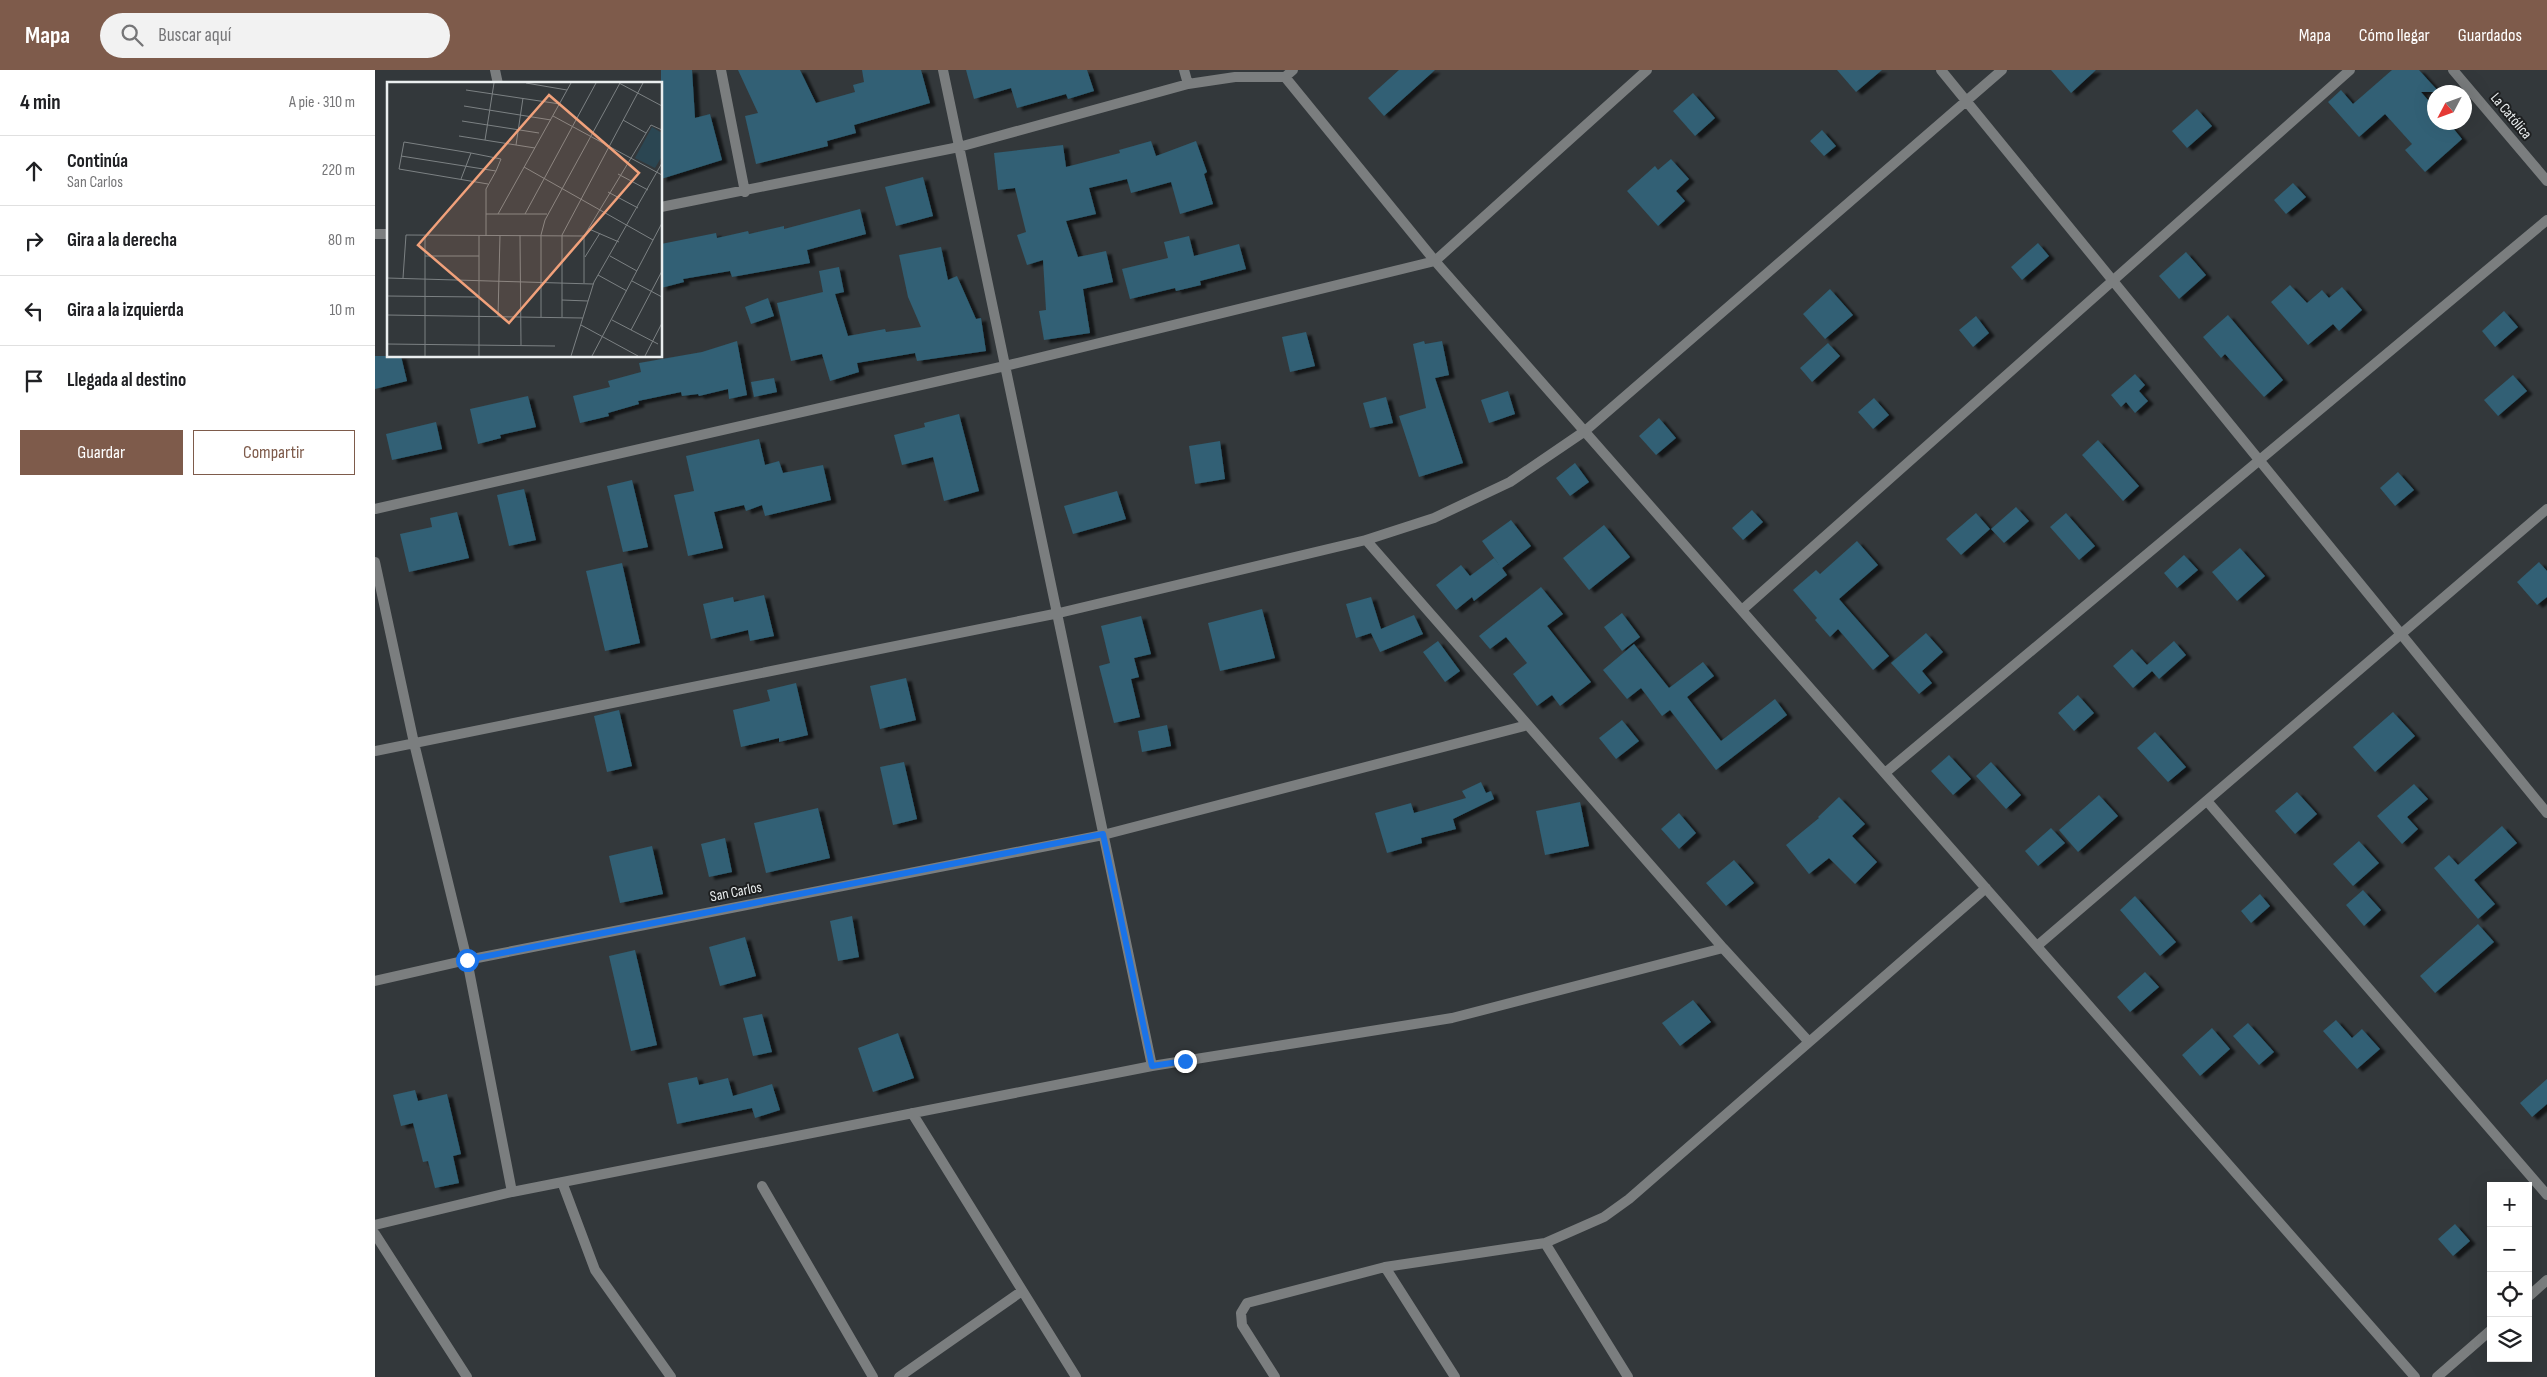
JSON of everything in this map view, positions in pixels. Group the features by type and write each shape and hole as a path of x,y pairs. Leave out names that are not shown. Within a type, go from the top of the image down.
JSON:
{"street":[{"path":"721,70 745,192"},
{"path":"943,70 1059,613 1152,1066"},
{"path":"1183,70 1188,84"},
{"path":"375,509 1005,366 1435,260 1647,70"},
{"path":"1941,70 2547,813"},
{"path":"375,751 1059,613 1366,540 1434,518 1510,482 1585,431 2002,70"},
{"path":"1742,610 2114,282 2350,70"},
{"name":"La Católica","path":"2453,70 2547,181"},
{"path":"663,208 959,147 1188,84 1235,77 1289,73 1435,260 2415,1377"},
{"path":"1885,773 2547,220"},
{"path":"2037,946 2547,509"},
{"path":"1366,540 1723,948 1809,1042"},
{"path":"375,562 415,743 467,960 512,1192"},
{"name":"San Carlos","path":"375,981 467,960 1103,834 1528,725"},
{"path":"2207,801 2547,1195"},
{"path":"1275,1377 1242,1325 1241,1313 1247,1303 1385,1267 1545,1243 1604,1217 1629,1199 1986,888"},
{"path":"375,1225 512,1192 1152,1066 1452,1018 1723,948"},
{"path":"912,1113 1076,1377"},
{"path":"562,1182 595,1270 671,1377"},
{"path":"762,1186 873,1377"},
{"path":"375,1234 467,1377"},
{"path":"1545,1243 1628,1377"},
{"path":"1385,1267 1455,1377"},
{"path":"2532,1293 2547,1280"},
{"path":"899,1377 1022,1291"},
{"path":"2437,1377 2487,1333"}],"building":[{"path":"661,70 692,70 695,118 710,114 722,160 663,178 663,82 661,82"},
{"path":"738,70 800,70 816,103 855,92 853,85 864,82 862,70 921,70 930,103 854,125 856,133 827,141 828,146 756,164 745,116 758,113"},
{"path":"966,70 1087,70 1094,91 1068,99 1066,94 1017,108 1011,88 974,99"},
{"path":"1399,70 1435,70 1384,116 1368,98"},
{"path":"1837,70 1882,70 1856,92"},
{"path":"2051,70 2096,70 2071,93"},
{"path":"2392,70 2419,70 2433,85 2427,85 2427,92 2421,92 2427,99 2427,130 2455,130 2462,139 2425,172 2405,150 2412,144 2385,114 2359,137 2328,102 2341,90 2353,104"},
{"path":"1693,93 1715,118 1695,136 1673,111"},
{"path":"2197,109 2212,126 2187,148 2172,131"},
{"path":"1822,130 1836,146 1824,156 1810,141"},
{"path":"1151,141 1156,156 1196,141 1207,172 1204,174 1213,204 1180,214 1171,182 1131,193 1127,179 1089,188 1096,214 1066,221 1078,257 1106,251 1113,282 1083,289 1090,333 1044,340 1039,311 1046,310 1043,260 1027,265 1017,235 1026,232 1015,188 998,190 994,153 1063,145 1066,167 1120,153 1119,150"},
{"path":"1671,159 1689,179 1676,191 1685,201 1658,226 1627,191 1655,166 1658,170"},
{"path":"923,177 933,216 896,226 885,187"},
{"path":"2293,183 2306,197 2286,214 2274,200"},
{"path":"860,209 866,234 807,250 810,263 732,277 730,271 683,279 684,282 663,287 663,244 716,233 717,238 748,231 749,234 784,226 784,229"},
{"path":"1189,236 1194,256 1239,244 1246,269 1200,281 1201,285 1176,291 1175,288 1130,299 1122,269 1168,258 1164,242"},
{"path":"2038,243 2049,256 2022,280 2011,267"},
{"path":"941,247 948,280 957,276 976,319 981,318 986,351 917,361 915,353 857,363 859,372 830,381 822,354 791,361 777,303 823,292 819,271 839,267 844,292 835,294 848,336 885,329 886,332 921,327 908,297 899,255"},
{"path":"2186,252 2206,275 2179,299 2159,276"},
{"path":"2290,285 2307,303 2322,290 2329,298 2342,287 2362,310 2339,331 2333,324 2308,345 2271,302"},
{"path":"1830,289 1853,315 1825,339 1803,314"},
{"path":"768,298 774,316 751,324 745,307"},
{"path":"2504,311 2518,327 2495,347 2482,331"},
{"path":"2228,315 2283,380 2264,397 2225,354 2221,358 2203,337"},
{"path":"1976,316 1989,333 1973,347 1959,330"},
{"path":"1306,332 1315,366 1290,372 1282,337"},
{"path":"737,341 747,395 729,399 728,389 699,396 698,394 682,396 681,392 638,401 639,404 608,413 609,416 580,423 573,396 610,387 608,381 641,372 639,363 702,352"},
{"path":"1424,341 1425,344 1442,341 1449,375 1435,378 1463,463 1419,477 1399,416 1426,408 1413,344"},
{"path":"1828,343 1840,356 1812,382 1800,368"},
{"path":"375,356 401,358 407,381 375,389"},
{"path":"2135,374 2145,385 2139,391 2148,401 2135,413 2126,402 2121,407 2111,395"},
{"path":"2513,375 2527,391 2498,416 2484,400"},
{"path":"774,378 777,392 754,397 751,382"},
{"path":"1508,391 1515,414 1489,423 1481,400"},
{"path":"528,396 536,427 500,435 501,438 478,444 470,409"},
{"path":"1386,397 1393,423 1370,428 1363,403"},
{"path":"1874,398 1889,415 1873,429 1858,412"},
{"path":"959,414 979,491 944,501 933,457 902,465 894,435 925,427 924,423"},
{"path":"1659,418 1676,438 1656,455 1639,436"},
{"path":"436,422 442,449 392,460 386,434"},
{"path":"759,439 765,465 779,461 783,473 823,465 831,500 765,516 762,505 746,511 744,505 714,512 723,548 688,556 674,495 694,491 686,456"},
{"path":"2098,440 2139,486 2123,501 2082,455"},
{"path":"1220,441 1225,479 1195,484 1189,446"},
{"path":"1575,463 1589,482 1570,496 1556,478"},
{"path":"2398,472 2414,490 2395,506 2380,488"},
{"path":"632,480 648,547 623,552 607,486"},
{"path":"524,489 536,540 509,546 497,495"},
{"path":"1117,491 1126,519 1073,534 1064,506"},
{"path":"2016,507 2029,521 2004,543 1991,529"},
{"path":"1752,510 1763,522 1743,540 1732,528"},
{"path":"457,512 469,558 409,572 400,534 432,527 430,518"},
{"path":"1976,513 1990,529 1961,555 1946,539"},
{"path":"2066,513 2095,546 2079,560 2050,527"},
{"path":"1511,520 1531,546 1502,568 1507,575 1474,601 1472,597 1456,610 1436,585 1461,565 1470,576 1494,558 1500,566 1482,541"},
{"path":"1604,525 1630,557 1589,590 1563,558"},
{"path":"1857,541 1878,565 1839,599 1889,656 1873,670 1838,629 1830,637 1815,620 1817,618 1793,590 1816,570 1820,574"},
{"path":"2240,548 2265,576 2237,601 2212,572"},
{"path":"2184,555 2198,570 2177,588 2164,573"},
{"path":"2539,562 2547,571 2547,597 2537,605 2517,582"},
{"path":"622,563 640,643 605,651 586,571"},
{"path":"1541,587 1563,614 1547,626 1591,682 1560,706 1552,695 1537,706 1513,674 1527,663 1506,637 1490,649 1479,636"},
{"path":"764,595 774,636 750,641 748,630 711,639 703,604 733,597 734,602"},
{"path":"1371,597 1381,629 1414,615 1423,634 1380,652 1371,633 1356,638 1346,604"},
{"path":"1262,609 1275,658 1220,671 1208,623"},
{"path":"1622,613 1640,637 1622,651 1604,627"},
{"path":"1141,616 1151,654 1134,658 1139,677 1131,679 1140,717 1114,723 1099,666 1110,663 1101,626"},
{"path":"1926,633 1943,652 1922,671 1932,683 1919,694 1891,663"},
{"path":"1438,641 1460,671 1445,682 1423,652"},
{"path":"2174,641 2186,655 2159,679 2152,671 2133,688 2113,666 2132,649 2147,665"},
{"path":"1634,644 1669,688 1703,662 1714,676 1687,697 1721,741 1775,699 1787,715 1716,770 1670,710 1662,716 1641,688 1627,699 1603,670"},
{"path":"906,678 916,720 880,729 870,686"},
{"path":"796,683 808,735 779,742 779,738 741,747 733,710 770,701 767,690"},
{"path":"2078,695 2094,713 2074,731 2058,713"},
{"path":"619,710 632,766 607,772 594,716"},
{"path":"2393,712 2415,736 2375,772 2353,747"},
{"path":"1622,720 1639,741 1616,759 1599,738"},
{"path":"1167,725 1171,746 1142,752 1138,731"},
{"path":"2155,732 2186,767 2168,782 2137,748"},
{"path":"1949,755 1971,779 1953,795 1931,771"},
{"path":"904,762 917,819 893,825 880,767"},
{"path":"1991,762 2021,795 2006,809 1976,776"},
{"path":"1481,782 1486,793 1491,791 1494,799 1453,819 1456,829 1421,838 1422,843 1387,853 1375,813 1411,803 1414,813 1466,798 1462,791"},
{"path":"2414,784 2428,799 2407,817 2418,829 2402,844 2377,816"},
{"path":"2297,792 2317,814 2295,834 2275,811"},
{"path":"2099,795 2118,816 2078,852 2059,830"},
{"path":"1839,797 1865,824 1852,836 1877,862 1855,884 1829,858 1809,874 1786,845 1819,818"},
{"path":"1580,802 1589,846 1545,855 1536,811"},
{"path":"818,808 830,858 766,873 754,823"},
{"path":"1679,813 1696,833 1679,849 1661,829"},
{"path":"2502,826 2517,843 2474,880 2495,904 2478,919 2434,868 2449,855 2458,865"},
{"path":"2051,828 2065,843 2038,866 2025,851"},
{"path":"725,838 732,872 709,877 701,844"},
{"path":"2359,841 2379,863 2353,886 2333,864"},
{"path":"652,846 663,894 620,903 609,856"},
{"path":"1734,860 1754,883 1726,906 1706,883"},
{"path":"2363,890 2381,910 2364,926 2346,905"},
{"path":"2260,894 2270,906 2251,923 2241,911"},
{"path":"2135,896 2176,942 2160,956 2120,910"},
{"path":"852,916 859,957 838,961 830,921"},
{"path":"2478,924 2494,942 2435,993 2420,976"},
{"path":"745,937 756,976 720,986 709,947"},
{"path":"635,950 657,1045 631,1051 609,956"},
{"path":"2145,972 2159,987 2130,1012 2117,997"},
{"path":"1693,1000 1711,1022 1680,1046 1662,1023"},
{"path":"762,1014 772,1052 753,1056 743,1018"},
{"path":"2336,1020 2352,1038 2362,1029 2380,1049 2357,1069 2323,1031"},
{"path":"2248,1023 2274,1052 2259,1065 2233,1036"},
{"path":"2212,1028 2230,1049 2200,1076 2182,1055"},
{"path":"898,1033 914,1078 873,1092 858,1048"},
{"path":"697,1077 699,1085 728,1078 733,1096 772,1084 780,1110 755,1118 752,1108 677,1124 668,1083"},
{"path":"2547,1079 2547,1104 2532,1117 2520,1103"},
{"path":"415,1090 418,1101 447,1094 461,1154 453,1156 459,1183 435,1188 428,1161 423,1162 413,1123 401,1126 393,1095"},
{"path":"2455,1224 2470,1241 2453,1256 2438,1239"}],"route":[{"path":"467,960 1103,834 1152,1066 1185,1061"}]}
